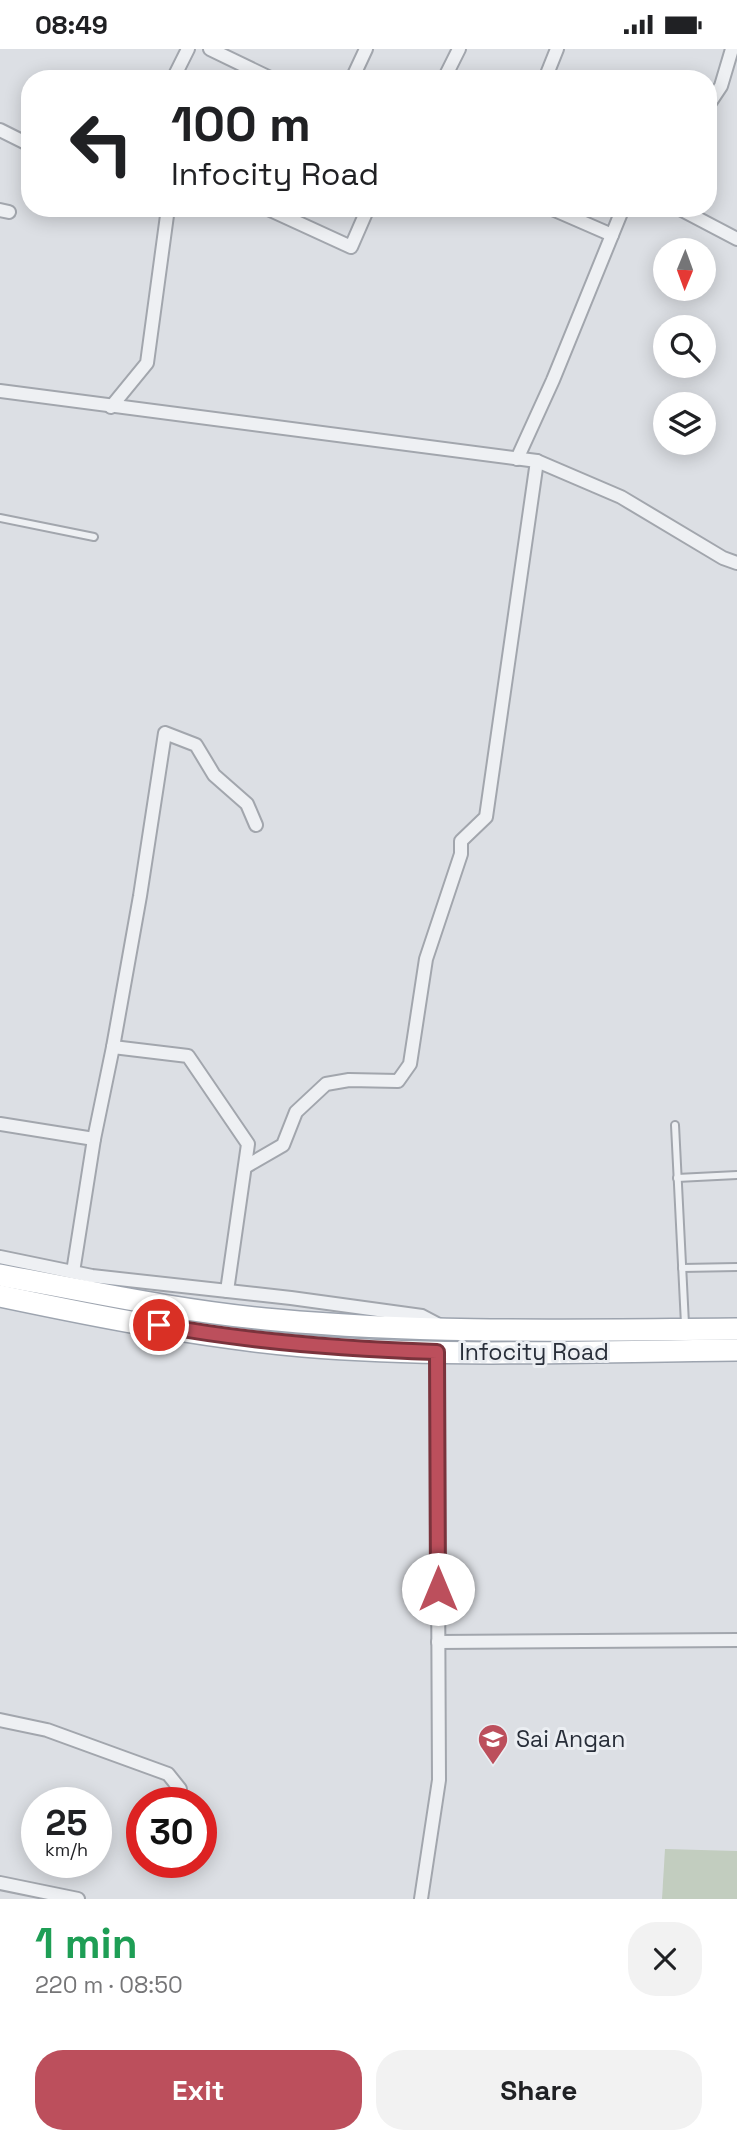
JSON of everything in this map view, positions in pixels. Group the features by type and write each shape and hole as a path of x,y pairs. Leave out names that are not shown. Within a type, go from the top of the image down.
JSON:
{"main road":[{"name":"Infocity Road","path":"0,1275 134,1310 214,1335 303,1346 437,1352 737,1350"},
{"name":"Infocity Road","path":"0,1296 134,1310 447,1329 737,1329"},
{"path":"607,1329 607,1351"}],"street":[{"path":"178,70 188,49"},
{"path":"210,49 253,70"},
{"path":"356,70 366,49"},
{"path":"448,70 459,49"},
{"path":"549,70 557,49"},
{"path":"717,92 732,49"},
{"path":"0,130 21,140"},
{"path":"111,407 147,363 167,217"},
{"path":"286,217 351,247 364,217"},
{"path":"571,217 612,235"},
{"path":"517,459 553,380 619,217"},
{"path":"695,217 737,239"},
{"path":"0,391 537,461 621,498 723,558 737,563"},
{"path":"245,1167 283,1145 296,1112 326,1084 349,1080 398,1081 410,1064 426,959 461,854 461,841 486,817 537,461"},
{"path":"73,1272 94,1139 140,896 165,733 196,745 214,775 247,804 256,825"},
{"path":"113,1048 188,1056 248,1144 227,1291"},
{"path":"0,1124 94,1139"},
{"path":"0,1257 92,1276 422,1315 447,1329"},
{"path":"421,1899 439,1780 437,1352"},
{"path":"438,1642 737,1640"},
{"path":"0,1720 47,1730 168,1774 178,1787"},
{"path":"0,1883 78,1899"}],"lane":[{"path":"0,518 94,537"},
{"path":"675,1125 685,1329"},
{"path":"677,1178 737,1175"},
{"path":"682,1268 737,1267"}],"green space":[{"path":"665,1849 737,1851 737,1899 662,1899"}],"place":[{"name":"Sai Angan","path":"493,1766"}],"route":[{"path":"159,1325 303,1346 437,1352 438,1589"}]}
